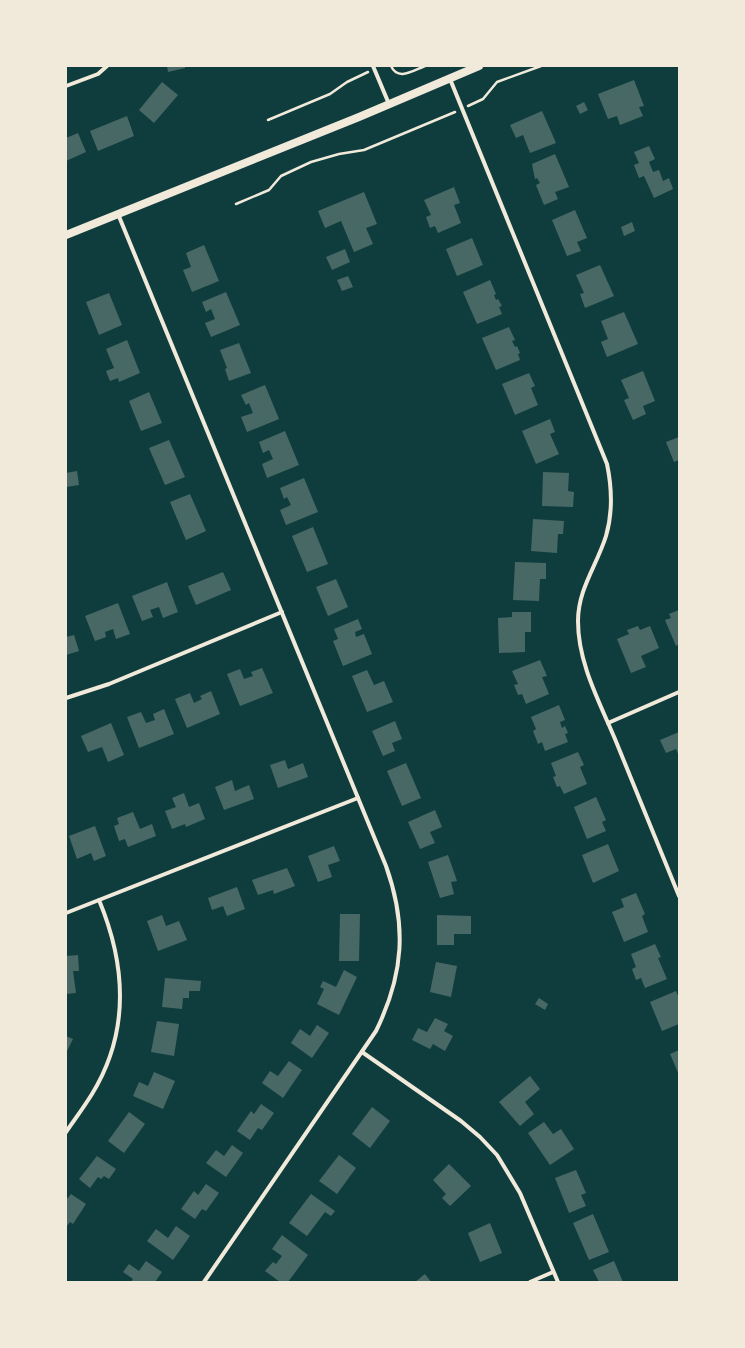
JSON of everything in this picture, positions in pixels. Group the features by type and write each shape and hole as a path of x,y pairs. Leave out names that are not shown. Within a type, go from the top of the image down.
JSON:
{"main road":[{"path":"66,235 479,66"}],"street":[{"path":"66,86 98,74 107,66"},
{"path":"373,66 389,104"},
{"path":"450,79 607,464 611,482 610,518 606,536 584,585 578,620 578,637 584,664 679,896"},
{"path":"118,214 392,883 400,921 401,937 398,970 392,993 376,1031 204,1282"},
{"path":"66,698 109,684 282,612"},
{"path":"608,723 679,692"},
{"path":"66,913 358,798"},
{"path":"66,1132 92,1094 104,1070 112,1048 119,1018 121,981 118,960 114,940 99,900"},
{"path":"362,1052 461,1121 480,1137 497,1155 520,1193 558,1282"},
{"path":"530,1282 553,1272"}],"path":[{"path":"391,66 394,73 398,75 425,66"},
{"path":"470,105 486,96 497,82 541,66"},
{"path":"268,120 330,94 347,82 365,73"},
{"path":"236,204 269,190 281,176 305,165 339,154 364,150 454,112"}],"building":[{"path":"167,66 185,66 185,68 168,72"},
{"path":"634,80 644,106 639,107 643,116 620,125 617,116 608,119 598,94"},
{"path":"162,82 178,95 154,123 139,110"},
{"path":"584,102 588,110 580,114 576,106"},
{"path":"542,111 556,143 530,153 523,135 516,138 510,125"},
{"path":"127,116 134,136 98,151 90,131"},
{"path":"78,133 86,152 66,161 66,138"},
{"path":"649,146 655,159 649,162 653,172 659,170 663,181 669,178 673,189 654,198 644,176 639,178 634,165 639,163 634,152"},
{"path":"555,154 569,187 555,192 558,199 544,205 536,185 540,183 537,178 535,179 532,164"},
{"path":"454,187 460,203 454,205 461,223 438,233 435,226 430,228 426,217 431,215 424,200"},
{"path":"364,192 377,224 366,228 373,244 354,252 341,221 325,228 318,211"},
{"path":"575,210 587,238 577,242 581,251 567,256 552,220"},
{"path":"632,222 635,231 624,236 621,227"},
{"path":"472,238 483,265 457,276 446,249"},
{"path":"204,245 219,281 192,292 183,270 191,267 186,253"},
{"path":"345,249 350,262 332,270 326,257"},
{"path":"600,265 614,296 585,308 580,294 584,293 576,275"},
{"path":"348,276 353,287 342,291 337,280"},
{"path":"490,280 496,294 494,295 496,300 498,299 502,306 499,307 502,314 477,324 463,292"},
{"path":"226,292 240,325 211,337 205,323 215,319 211,309 206,312 202,302"},
{"path":"109,293 122,325 99,335 86,302"},
{"path":"624,312 638,344 607,357 601,342 608,339 601,321"},
{"path":"509,327 515,340 512,341 515,347 517,346 520,353 518,354 520,360 496,370 482,338"},
{"path":"127,340 140,373 119,382 118,378 110,381 106,371 114,368 106,349"},
{"path":"239,343 251,373 229,381 225,369 227,368 220,350"},
{"path":"643,371 655,401 643,406 646,414 633,420 624,400 629,398 621,380"},
{"path":"529,373 535,386 531,388 538,405 515,415 502,384"},
{"path":"265,385 279,419 247,432 241,417 253,413 249,403 246,405 241,395"},
{"path":"149,392 162,423 141,431 129,401"},
{"path":"550,419 555,432 550,434 559,454 536,464 522,431"},
{"path":"285,431 299,465 267,478 262,464 273,459 269,450 263,453 259,442"},
{"path":"679,437 679,460 674,462 666,442"},
{"path":"169,440 185,477 165,485 149,448"},
{"path":"77,471 79,485 66,487 66,473"},
{"path":"543,472 569,473 568,491 574,492 573,507 542,506"},
{"path":"304,478 318,512 286,525 280,510 291,505 287,497 284,499 280,488"},
{"path":"190,494 206,531 186,540 170,502"},
{"path":"533,519 564,521 563,534 558,534 557,553 531,551"},
{"path":"313,527 328,564 307,572 292,536"},
{"path":"515,562 546,563 546,579 540,579 539,601 513,600"},
{"path":"223,572 231,590 196,605 188,586"},
{"path":"336,579 348,607 328,616 316,587"},
{"path":"167,582 178,612 163,618 159,607 150,610 153,617 142,621 132,596"},
{"path":"118,603 130,634 116,639 113,629 105,632 106,637 95,641 85,616"},
{"path":"679,610 679,644 676,646 665,620 671,618 669,614"},
{"path":"512,612 531,612 531,632 525,632 525,652 499,653 498,618 512,617"},
{"path":"358,619 362,629 355,632 356,637 364,634 372,654 343,666 333,641 338,639 334,629"},
{"path":"638,626 640,630 650,626 659,648 641,656 646,667 631,673 617,639 629,634 627,630"},
{"path":"74,635 79,651 66,655 66,637"},
{"path":"540,660 547,676 542,677 549,694 526,704 522,694 518,695 514,685 518,684 512,671"},
{"path":"262,668 273,693 240,706 227,674 240,669 244,679 253,676 251,672"},
{"path":"367,670 374,685 384,681 393,702 367,712 352,676"},
{"path":"211,691 220,714 187,728 175,699 190,693 194,703 202,699 200,696"},
{"path":"559,705 565,720 560,722 562,728 565,726 568,733 565,734 568,742 545,751 542,742 538,744 533,731 536,729 531,717"},
{"path":"164,709 174,734 139,748 127,717 141,712 146,723 155,720 153,714"},
{"path":"395,721 402,739 392,743 395,751 383,756 372,731"},
{"path":"111,723 124,755 108,762 102,747 88,752 81,736"},
{"path":"679,732 679,756 676,749 666,753 660,740"},
{"path":"578,752 584,765 580,767 587,784 564,794 560,786 557,787 553,777 556,776 551,763"},
{"path":"285,760 288,769 303,763 308,777 278,788 270,765"},
{"path":"406,763 421,798 402,806 387,771"},
{"path":"232,780 235,791 249,785 254,799 224,810 215,787"},
{"path":"184,793 189,807 199,803 205,819 186,827 185,824 172,829 165,811 176,807 172,798"},
{"path":"596,797 606,820 602,822 606,831 587,839 574,807"},
{"path":"435,810 442,827 430,832 435,843 420,849 408,822"},
{"path":"133,812 140,829 152,824 156,836 128,847 125,839 119,841 114,826 119,824 117,818"},
{"path":"95,826 106,856 94,861 91,853 77,859 69,836"},
{"path":"608,844 619,871 593,883 582,855"},
{"path":"334,846 340,861 328,865 332,877 318,882 308,856"},
{"path":"448,855 457,881 451,882 454,894 440,898 428,862"},
{"path":"287,868 295,886 274,894 273,890 258,895 252,880"},
{"path":"237,887 245,909 227,916 223,906 212,910 208,898"},
{"path":"636,893 645,914 642,916 648,932 624,942 612,912 624,907 621,899"},
{"path":"340,914 360,914 359,961 339,961"},
{"path":"162,915 166,926 179,921 187,940 158,951 147,921"},
{"path":"437,915 471,916 471,934 454,934 454,945 437,945"},
{"path":"655,944 661,957 658,958 667,979 645,988 641,978 636,980 632,969 636,967 631,954"},
{"path":"78,955 79,971 73,971 76,993 66,994 66,956"},
{"path":"436,962 457,966 451,997 430,992"},
{"path":"344,970 357,977 339,1015 317,1004 324,989 320,987 323,981 336,987"},
{"path":"165,978 201,981 200,991 189,991 189,998 183,998 182,1009 162,1007"},
{"path":"676,991 679,998 679,1024 662,1031 650,1002"},
{"path":"539,998 548,1004 545,1010 535,1004"},
{"path":"435,1018 448,1024 444,1031 453,1036 445,1051 433,1044 430,1049 412,1040 418,1028 427,1032"},
{"path":"157,1021 179,1024 174,1056 151,1052"},
{"path":"317,1025 329,1033 312,1058 291,1043 300,1029 310,1036"},
{"path":"66,1036 73,1039 66,1053"},
{"path":"679,1050 679,1075 670,1054"},
{"path":"289,1061 302,1070 283,1098 262,1083 270,1071 278,1076"},
{"path":"154,1072 175,1081 163,1109 133,1096 139,1082 148,1086"},
{"path":"530,1076 540,1089 525,1102 534,1114 520,1126 499,1102"},
{"path":"261,1104 274,1113 262,1130 258,1128 250,1140 237,1131 251,1111 254,1114"},
{"path":"372,1107 390,1121 370,1148 352,1134"},
{"path":"129,1112 145,1124 124,1153 108,1141"},
{"path":"544,1122 553,1134 561,1129 574,1149 550,1165 528,1133"},
{"path":"232,1145 243,1153 226,1177 206,1163 216,1150 224,1156"},
{"path":"339,1155 356,1168 337,1194 319,1181"},
{"path":"97,1156 116,1169 109,1179 104,1176 101,1179 98,1177 90,1188 79,1179"},
{"path":"449,1164 471,1186 450,1206 442,1198 446,1194 433,1180"},
{"path":"576,1170 586,1193 581,1195 586,1206 569,1213 555,1178"},
{"path":"206,1184 219,1193 206,1211 202,1209 195,1219 181,1209 194,1191 198,1195"},
{"path":"71,1194 86,1204 73,1224 70,1222 66,1227 66,1200"},
{"path":"311,1194 335,1211 331,1216 325,1212 307,1236 289,1223"},
{"path":"593,1214 609,1252 589,1260 573,1223"},
{"path":"490,1223 502,1253 480,1262 468,1233"},
{"path":"176,1226 190,1236 173,1260 147,1241 156,1229 168,1238"},
{"path":"282,1235 308,1255 288,1282 280,1282 265,1271 273,1262 276,1264 282,1256 272,1249"},
{"path":"146,1261 162,1272 155,1282 131,1282 133,1279 123,1272 129,1264 139,1271"},
{"path":"614,1261 623,1282 599,1282 593,1270"},
{"path":"425,1274 431,1282 415,1282"}]}
